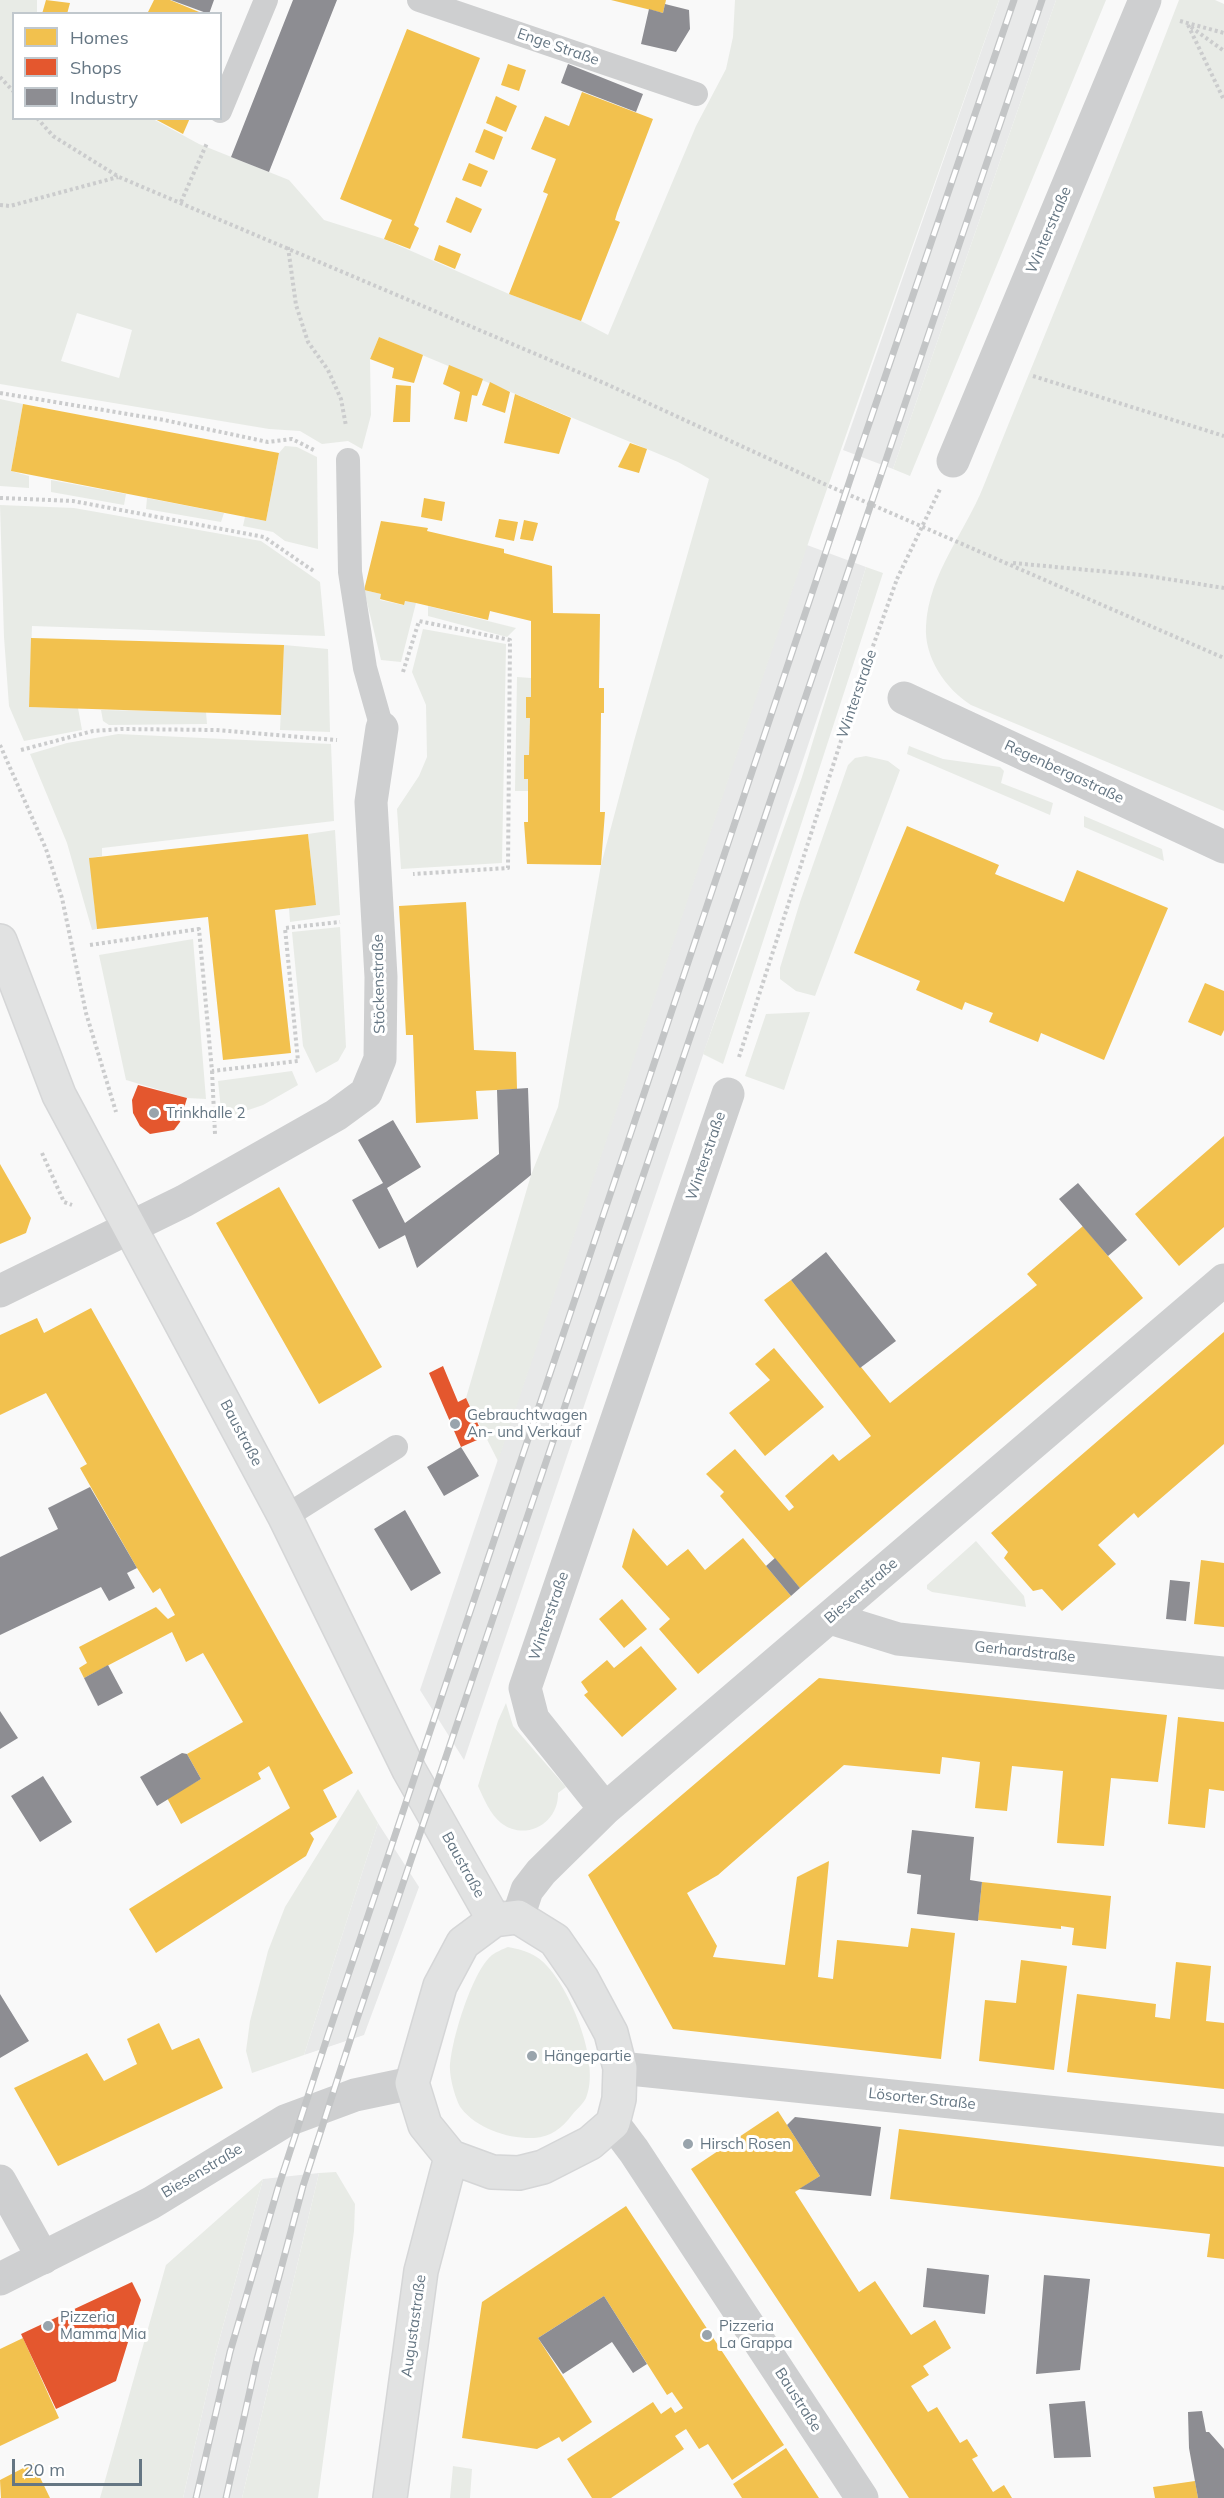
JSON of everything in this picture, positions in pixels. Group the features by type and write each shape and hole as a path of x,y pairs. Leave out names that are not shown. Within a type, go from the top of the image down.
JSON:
{"main road":[{"name":"Baustraße","path":"0,941 60,1095 285,1516 409,1770 506,1918 555,1940 582,1979 611,2033 620,2068 619,2099 613,2123"},
{"path":"506,1918 463,1943 440,1986 412,2083 425,2125 451,2157 492,2172 519,2173 543,2167 590,2143 613,2123"},
{"name":"Augustastraße","path":"390,2498 421,2271 451,2157"}],"street":[{"name":"Winterstraße","path":"947,474 1145,0"},
{"name":"Regenbergastraße","path":"904,698 1224,847"},
{"name":"Stöckenstraße","path":"0,1291 184,1201 326,1121 366,1093 380,1059 381,977 371,802 382,728"},
{"name":"Winterstraße","path":"606,1809 533,1719 525,1688 728,1094"},
{"name":"Biesenstraße","path":"506,1918 541,1872 606,1809 1224,1280"},
{"name":"Gerhardstraße","path":"830,1618 898,1639 1224,1673"},
{"name":"Lösorter Straße","path":"620,2068 1224,2130"},
{"name":"Biesenstraße","path":"0,2279 151,2203 285,2121 355,2095 412,2083"},
{"name":"Baustraße","path":"613,2123 634,2151 862,2498"},
{"path":"0,2181 43,2259"}],"lane":[{"path":"222,108 266,0"},
{"name":"Enge Straße","path":"419,0 696,94"},
{"name":"Stöckenstraße","path":"348,460 351,582 365,668 382,728"},
{"path":"285,1516 396,1447"}],"path":[{"path":"1180,21 1224,51"},
{"path":"1188,25 1224,33"},
{"path":"1188,25 1224,100"},
{"path":"0,76 12,90"},
{"path":"39,120 52,136 119,177 287,246 1224,658"},
{"path":"181,202 217,120"},
{"path":"0,206 10,206 119,177"},
{"path":"0,393 164,420 268,442 292,439 315,450 348,460 348,441 341,399 328,370 308,342 296,305 287,246"},
{"path":"1033,376 1224,436"},
{"name":"Winterstraße","path":"728,1094 858,688 897,579 947,474"},
{"path":"0,498 73,501 264,537 319,574 351,582"},
{"path":"1010,563 1142,575 1224,588"},
{"path":"403,672 419,621 510,640 508,868 405,874"},
{"path":"21,750 93,731 122,729 216,730 337,740"},
{"path":"0,745 46,849 62,898 86,1013 116,1115"},
{"path":"212,1071 298,1061 285,928 346,921"},
{"path":"90,945 199,929 212,1071 215,1134"}],"shaded area":[{"path":"0,0 37,0 37,12 12,12 12,120 155,120 199,144 289,180 324,220 384,239 509,294 581,321 608,335 696,126 726,69 733,37 735,0 999,0 814,526 498,1461 466,1398 531,1175 558,1107 601,865 709,479 678,462 379,337 370,359 371,415 362,449 348,441 322,444 300,431 269,429 0,384","holes":["77,313 132,330 119,378 61,361"]},
{"path":"999,0 1056,0 893,469 843,450"},
{"path":"1056,0 1106,0 910,476 893,469"},
{"path":"1179,0 1215,0 1224,4 1224,811 971,705 953,690 938,672 926,638 929,607 934,588 984,485"},
{"path":"0,399 23,404 11,471 29,476 29,488 0,486"},
{"path":"285,446 297,447 317,457 318,549 285,541 273,532 243,526 245,517 266,521 279,453"},
{"path":"51,480 126,494 124,505 51,492"},
{"path":"147,498 224,513 221,522 146,509"},
{"path":"0,505 74,508 261,541 320,582 325,636 32,626 29,707 78,708 82,730 24,741 9,706 4,637"},
{"path":"807,545 866,567 841,648 464,1760 420,1690"},
{"path":"866,567 883,573 723,1064 703,1054 802,777"},
{"path":"364,590 381,594 380,600 403,605 405,601 416,603 401,662 381,660"},
{"path":"428,606 516,628 507,637 428,616"},
{"path":"423,629 506,644 502,863 401,869 397,809 419,776 427,757 426,705 412,672"},
{"path":"284,645 328,649 330,732 280,730"},
{"path":"517,677 531,678 531,697 526,698 526,717 530,718 529,755 524,755 524,779 528,779 528,791 515,791"},
{"path":"101,710 206,712 207,724 109,725 103,721"},
{"path":"118,734 331,744 334,821 102,848 102,856 90,858 97,929 92,930 67,843 30,754 67,743"},
{"path":"909,746 943,759 1000,767 1004,771 1001,783 1053,803 1050,815 907,754"},
{"path":"866,756 888,761 900,770 815,996 796,991 780,979 780,968 800,902 848,765 855,758"},
{"path":"1084,816 1162,849 1164,861 1084,827"},
{"path":"335,830 340,915 290,922 289,908 316,905 308,834"},
{"path":"340,927 346,1047 338,1061 316,1073 303,1046 292,932"},
{"path":"193,939 206,1099 187,1098 126,1080 99,955"},
{"path":"810,1012 784,1090 745,1076 766,1014"},
{"path":"292,1071 298,1085 263,1105 222,1119 218,1081"},
{"path":"976,1541 1024,1596 1026,1607 932,1592 927,1589 927,1585"},
{"path":"506,1703 513,1726 566,1787 558,1793 557,1804 547,1821 530,1830 521,1831 501,1823 490,1811 478,1786 498,1721"},
{"path":"358,1789 378,1823 304,2055 252,2073 246,2051 250,2021 268,1951 285,1907"},
{"path":"378,1823 419,1887 364,2035 304,2055"},
{"path":"508,1947 530,1953 548,1967 557,1978 574,2010 587,2048 590,2067 590,2084 586,2098 581,2105 560,2128 551,2134 534,2138 514,2137 476,2122 459,2105 451,2078 454,2043 470,1992 484,1963 492,1955"},
{"path":"336,2172 355,2204 354,2231 318,2498 242,2498 319,2173"},
{"path":"319,2173 242,2498 183,2498 216,2352 263,2179"},
{"path":"263,2179 216,2352 183,2498 100,2498 166,2265"},
{"path":"453,2466 472,2469 470,2498 450,2498"}],"building: Homes":[{"path":"46,0 70,3 68,12 43,12"},
{"path":"154,0 170,0 199,12 148,12"},
{"path":"611,0 666,0 663,13"},
{"path":"407,29 480,58 414,225 419,228 410,249 384,239 392,220 340,199"},
{"path":"508,64 526,70 519,91 501,85"},
{"path":"582,92 653,119 617,213 615,220 620,222 581,321 509,294 548,194 543,192 556,159 531,149 545,116 569,126"},
{"path":"496,96 517,106 506,132 486,123"},
{"path":"157,120 189,120 183,134"},
{"path":"484,129 503,137 494,160 475,152"},
{"path":"469,163 488,171 481,187 462,180"},
{"path":"456,197 482,209 471,233 446,222"},
{"path":"439,245 461,254 455,269 434,260"},
{"path":"379,337 423,355 414,383 392,378 394,368 370,359"},
{"path":"449,365 483,379 477,396 472,395 467,422 454,419 460,392 443,384"},
{"path":"490,382 510,392 505,413 482,405"},
{"path":"396,385 411,386 410,422 393,422"},
{"path":"515,394 571,418 559,454 504,443"},
{"path":"23,404 279,453 266,521 11,471"},
{"path":"630,443 647,449 639,473 618,467"},
{"path":"424,498 445,502 442,521 421,517"},
{"path":"499,519 518,522 514,541 495,537"},
{"path":"524,520 538,523 533,541 520,539"},
{"path":"381,521 428,528 427,531 504,549 504,553 552,566 553,613 600,614 599,688 604,688 604,713 601,713 600,812 605,812 601,865 527,864 524,822 528,822 528,779 524,779 524,755 529,755 530,718 526,718 526,697 531,697 531,621 490,611 488,620 405,601 404,605 380,599 381,594 364,590"},
{"path":"31,638 284,645 281,715 29,707"},
{"path":"907,826 999,865 995,874 1064,902 1077,870 1168,908 1104,1060 1041,1033 1038,1042 989,1022 993,1013 965,1002 962,1010 916,990 920,981 854,953"},
{"path":"308,834 316,905 275,910 291,1053 223,1060 208,917 97,929 89,858"},
{"path":"466,902 474,1050 516,1052 517,1089 476,1091 478,1119 416,1123 413,1035 406,1035 399,906"},
{"path":"1205,983 1224,991 1224,1030 1221,1036 1188,1022"},
{"path":"1224,1136 1224,1227 1179,1266 1135,1214"},
{"path":"0,1164 31,1218 26,1233 0,1244"},
{"path":"279,1187 382,1367 319,1404 216,1223"},
{"path":"1083,1226 1143,1298 800,1588 720,1496 724,1492 706,1474 735,1449 789,1511 794,1507 785,1496 833,1454 839,1461 871,1436 764,1300 791,1280 890,1403 1037,1285 1027,1274"},
{"path":"91,1308 353,1773 323,1790 337,1817 310,1833 314,1839 306,1856 156,1953 129,1909 290,1808 269,1766 258,1773 261,1779 181,1824 167,1798 201,1779 187,1754 243,1722 203,1653 186,1662 172,1632 84,1678 79,1668 87,1663 79,1647 156,1607 168,1619 175,1615 160,1588 153,1593 137,1568 80,1468 87,1464 46,1393 0,1415 0,1335 37,1318 44,1333"},
{"path":"1224,1332 1224,1444 1138,1518 1134,1513 1098,1545 1116,1564 1062,1611 1042,1589 1033,1591 1004,1558 1008,1552 991,1533"},
{"path":"774,1348 824,1407 765,1456 729,1413 770,1380 755,1364"},
{"path":"633,1528 667,1566 688,1549 705,1570 743,1538 791,1596 698,1674 659,1629 670,1619 622,1567"},
{"path":"1201,1560 1224,1563 1224,1627 1194,1624"},
{"path":"622,1599 647,1629 624,1648 599,1619"},
{"path":"641,1646 677,1689 622,1737 584,1695 588,1692 581,1682 607,1660 614,1668"},
{"path":"819,1678 1167,1715 1158,1782 1111,1778 1104,1846 1057,1843 1063,1771 1012,1766 1007,1811 975,1808 980,1762 942,1757 940,1774 844,1765 718,1875 687,1893 717,1946 713,1957 785,1965 797,1877 829,1861 818,1977 833,1979 837,1940 908,1947 911,1928 955,1933 941,2059 673,2029 588,1875"},
{"path":"1178,1717 1224,1722 1224,1791 1209,1789 1205,1828 1168,1824"},
{"path":"982,1882 1111,1896 1106,1949 1072,1945 1074,1928 1061,1926 1061,1929 978,1920"},
{"path":"1021,1960 1067,1966 1054,2070 979,2061 985,2000 1016,2003"},
{"path":"1176,1962 1211,1966 1206,2021 1224,2023 1224,2089 1067,2072 1077,1994 1156,2004 1155,2017 1170,2019"},
{"path":"159,2023 172,2050 199,2038 223,2088 58,2166 14,2088 87,2053 104,2081 137,2064 127,2039"},
{"path":"778,2111 820,2176 795,2192 859,2292 875,2281 911,2335 935,2320 951,2348 923,2366 929,2375 911,2386 928,2412 937,2407 960,2443 967,2439 978,2456 972,2459 993,2492 1004,2485 1012,2498 909,2498 691,2169"},
{"path":"899,2129 1224,2167 1224,2259 1207,2257 1210,2234 890,2199"},
{"path":"626,2206 784,2445 732,2480 708,2444 699,2449 686,2429 675,2436 684,2449 611,2498 592,2498 567,2459 653,2402 661,2414 671,2407 675,2413 683,2408 672,2392 667,2395 604,2296 538,2338 592,2422 562,2442 559,2437 537,2449 462,2438 482,2302"},
{"path":"23,2338 59,2418 0,2446 0,2349"},
{"path":"786,2448 819,2498 742,2498 733,2484"},
{"path":"33,2463 50,2498 1,2498 0,2480"},
{"path":"1195,2481 1198,2498 1155,2498 1153,2487"}],"building: Shops":[{"path":"138,1085 187,1098 180,1122 174,1130 150,1134 140,1126 133,1113 132,1100"},
{"path":"443,1366 458,1402 466,1398 484,1437 461,1447 429,1373"},
{"path":"132,2282 141,2300 116,2381 56,2409 21,2334"}],"building: Industry":[{"path":"171,0 214,0 210,12 204,12"},
{"path":"293,0 337,0 269,172 231,157"},
{"path":"665,4 689,10 690,29 676,52 641,44 649,9 663,13"},
{"path":"568,64 643,94 636,112 561,83"},
{"path":"528,1088 531,1175 417,1268 405,1235 379,1249 352,1200 383,1183 358,1140 393,1120 421,1167 387,1188 405,1223 499,1154 497,1090"},
{"path":"1078,1183 1127,1240 1108,1256 1059,1199"},
{"path":"826,1252 896,1341 860,1368 791,1280"},
{"path":"461,1447 479,1476 444,1496 427,1467"},
{"path":"90,1487 137,1568 127,1573 135,1588 109,1601 101,1587 0,1635 0,1557 58,1529 48,1508"},
{"path":"405,1510 441,1573 411,1591 374,1529"},
{"path":"775,1558 800,1588 791,1596 766,1566"},
{"path":"1170,1580 1190,1582 1186,1621 1166,1619"},
{"path":"108,1665 123,1693 98,1706 84,1678"},
{"path":"0,1711 18,1738 0,1749"},
{"path":"182,1753 187,1754 201,1779 157,1806 140,1777"},
{"path":"43,1776 72,1822 40,1842 11,1796"},
{"path":"912,1830 974,1837 970,1880 982,1882 978,1921 917,1914 921,1875 907,1873"},
{"path":"0,1994 29,2041 0,2058"},
{"path":"795,2117 881,2127 871,2196 799,2189 820,2176 787,2125"},
{"path":"927,2268 989,2275 985,2314 923,2307"},
{"path":"1044,2275 1090,2279 1080,2370 1036,2374"},
{"path":"604,2296 647,2364 633,2373 612,2342 563,2374 538,2338"},
{"path":"1085,2401 1091,2457 1054,2458 1049,2404"},
{"path":"1202,2411 1206,2432 1209,2432 1224,2449 1224,2498 1198,2498 1189,2448 1188,2412"}],"railway":[{"path":"196,2498 230,2352 278,2188 328,2035 858,456 1014,0"},
{"path":"226,2498 257,2359 303,2186 357,2019 1042,0"}],"place":[{"name":"Trinkhalle 2","path":"154,1113"},
{"name":"Gebrauchtwagen An- und Verkauf","path":"455,1424"},
{"name":"Hängepartie","path":"532,2056"},
{"name":"Hirsch Rosen","path":"688,2144"},
{"name":"Pizzeria Mamma Mia","path":"48,2326"},
{"name":"Pizzeria La Grappa","path":"707,2335"}]}
